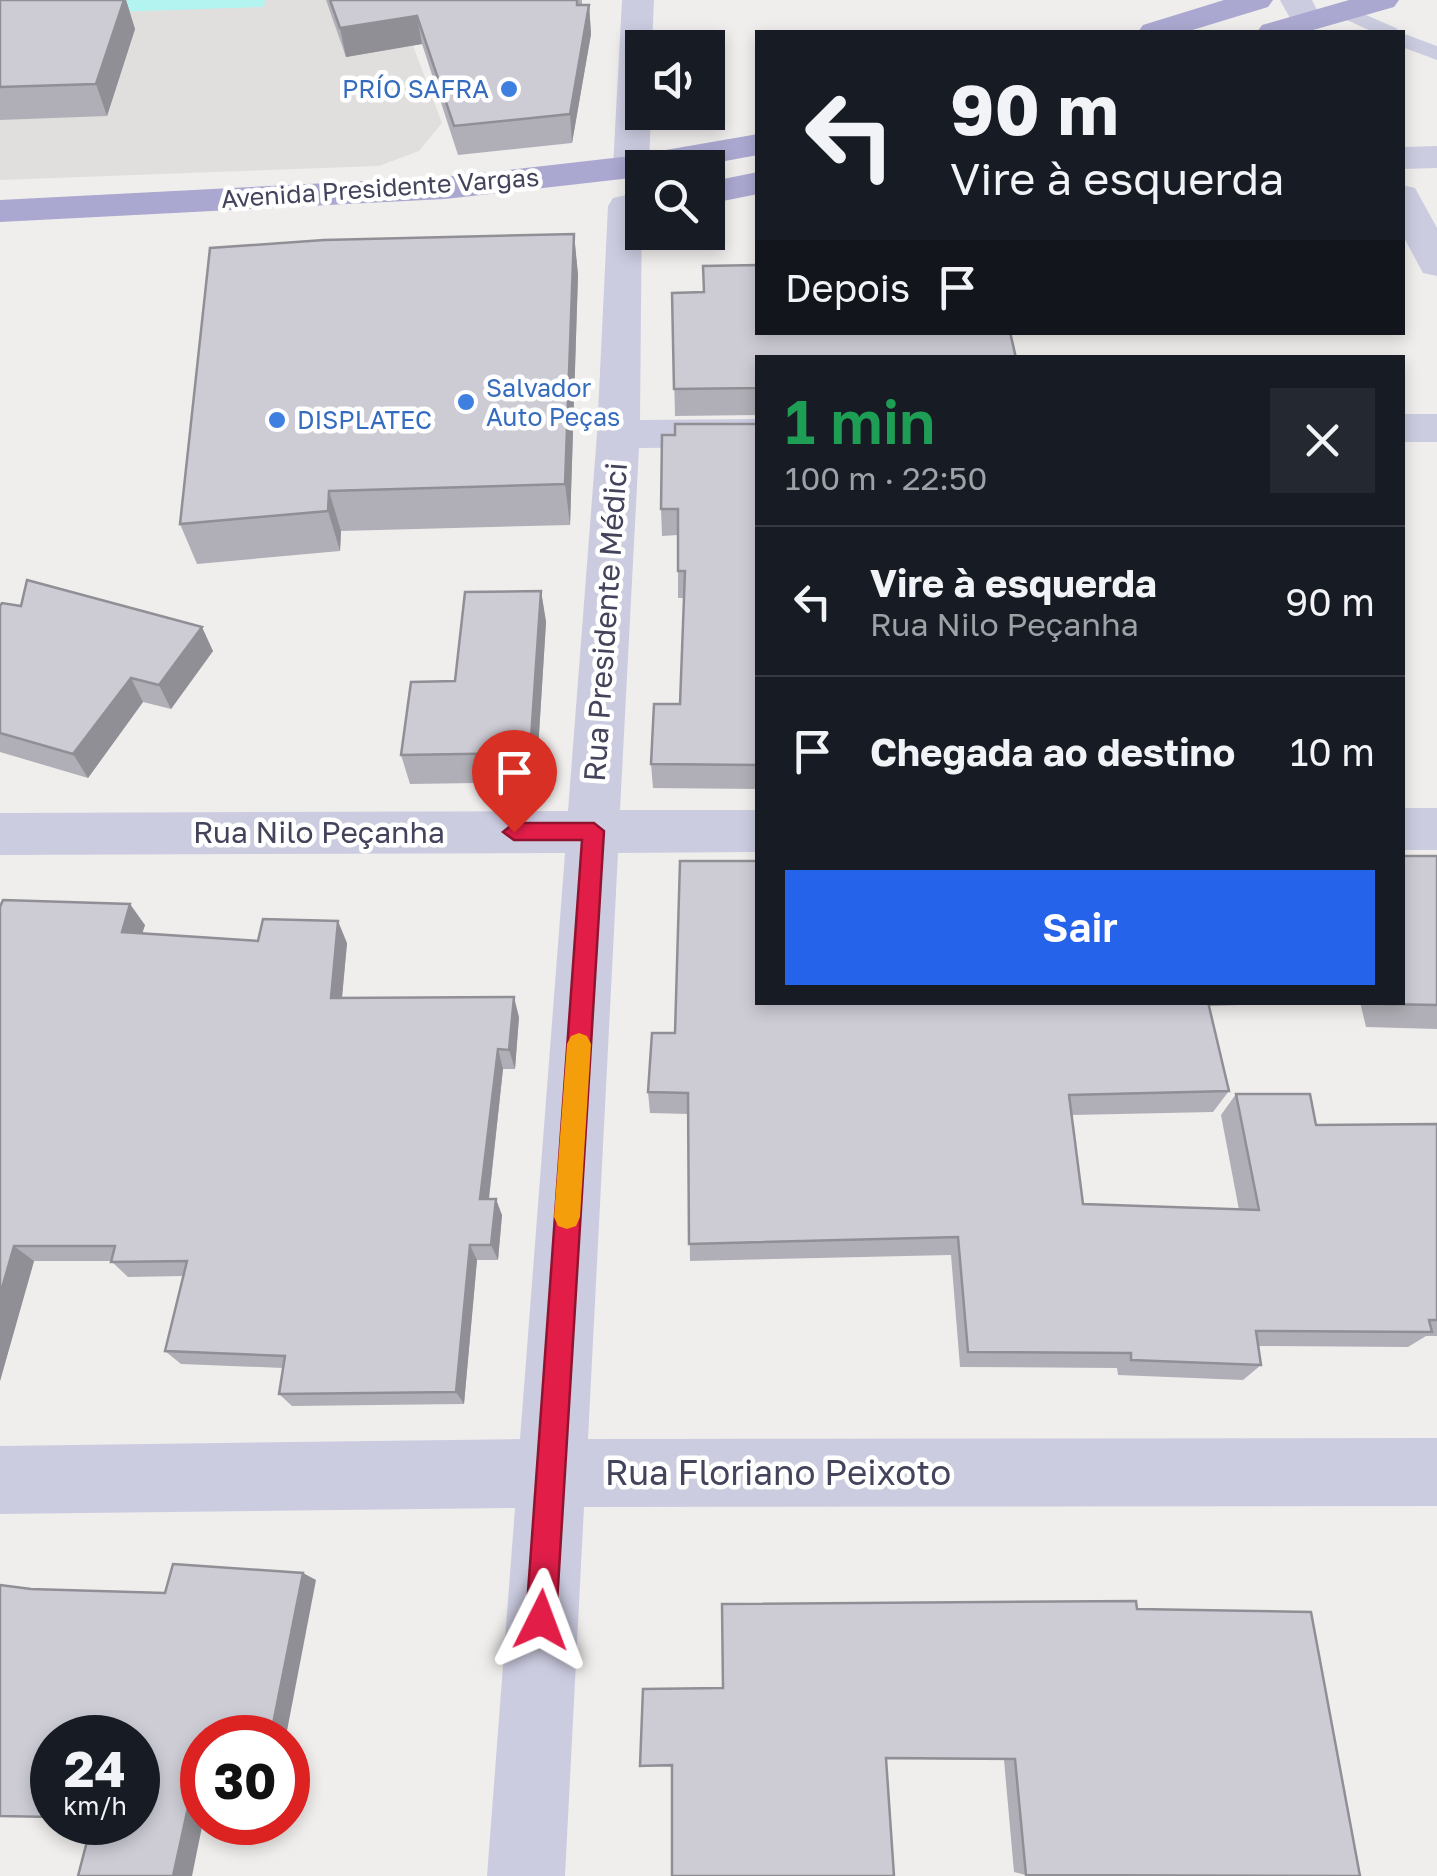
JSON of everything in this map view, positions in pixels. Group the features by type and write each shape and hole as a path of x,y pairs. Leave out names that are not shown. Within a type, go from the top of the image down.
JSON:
{"main road":[{"path":"1160,30 1257,0"},
{"path":"1278,30 1306,18 1383,0"},
{"name":"Avenida Presidente Vargas","path":"0,211 445,188 622,196 755,145"},
{"path":"725,190 755,184"},
{"name":"Avenida Presidente Vargas","path":"0,244 533,214"}],"street":[{"name":"Rua Presidente Médici","path":"526,1876 618,434 622,196 638,0"},
{"path":"1405,158 1437,158"},
{"path":"1405,202 1437,265"},
{"path":"1405,428 1437,428"},
{"path":"618,434 755,432"},
{"path":"1405,829 1437,829"},
{"name":"Rua Nilo Peçanha","path":"0,834 755,831"},
{"name":"Rua Floriano Peixoto","path":"0,1480 550,1473 1437,1472"}],"lane":[{"path":"1343,11 1385,30"},
{"path":"1405,40 1437,54"}],"shaded area":[{"path":"0,0 396,0 442,123 419,151 379,166 0,180"},
{"path":"86,0 265,0 264,7 81,13"}],"building":[{"path":"0,0 124,0 96,84 0,87"},
{"name":"PRÍO SAFRA","path":"330,0 577,0 577,5 589,5 570,114 454,126 417,16 340,28"},
{"path":"574,234 565,484 329,491 328,511 180,524 210,248 324,240"},
{"path":"755,265 755,335 1011,335 1015,355 755,355 755,388 674,389 672,293 704,292 703,266"},
{"path":"675,424 755,424 755,765 651,764 654,704 680,704 685,571 678,571 678,509 661,509 662,435 675,435"},
{"path":"27,580 202,627 159,685 131,678 73,754 0,733 0,606 21,606"},
{"path":"541,591 530,753 401,755 411,682 455,681 465,592"},
{"path":"1405,856 1437,856 1437,1005 1405,1004"},
{"path":"680,861 755,861 755,1005 1209,1005 1229,1091 1069,1095 1083,1204 1259,1210 1236,1094 1310,1094 1316,1125 1437,1124 1437,1320 1429,1320 1432,1332 1256,1331 1261,1365 1131,1360 1131,1353 968,1352 958,1237 689,1244 688,1093 648,1092 652,1033 675,1033"},
{"path":"3,900 130,904 122,932 258,941 263,919 338,921 331,998 514,997 509,1050 498,1049 480,1199 496,1199 491,1245 470,1245 456,1392 279,1394 285,1356 165,1351 187,1261 111,1262 115,1246 14,1246 0,1295"},
{"path":"173,1564 303,1573 275,1715 180,1715 180,1844 173,1876 78,1876 86,1845 160,1845 160,1715 30,1715 30,1817 0,1816 0,1585 165,1593"},
{"path":"1136,1601 1137,1609 1311,1612 1360,1876 1026,1875 1015,1759 886,1758 894,1876 672,1876 672,1765 640,1766 643,1689 723,1688 722,1604"}],"slow traffic":[{"path":"567,1217 579,1044"}],"place":[{"name":"PRÍO SAFRA","path":"509,89"},
{"name":"Salvador Auto Peças","path":"466,402"},
{"name":"DISPLATEC","path":"277,420"}],"route":[{"path":"514,832 594,831 541,1620"}]}
